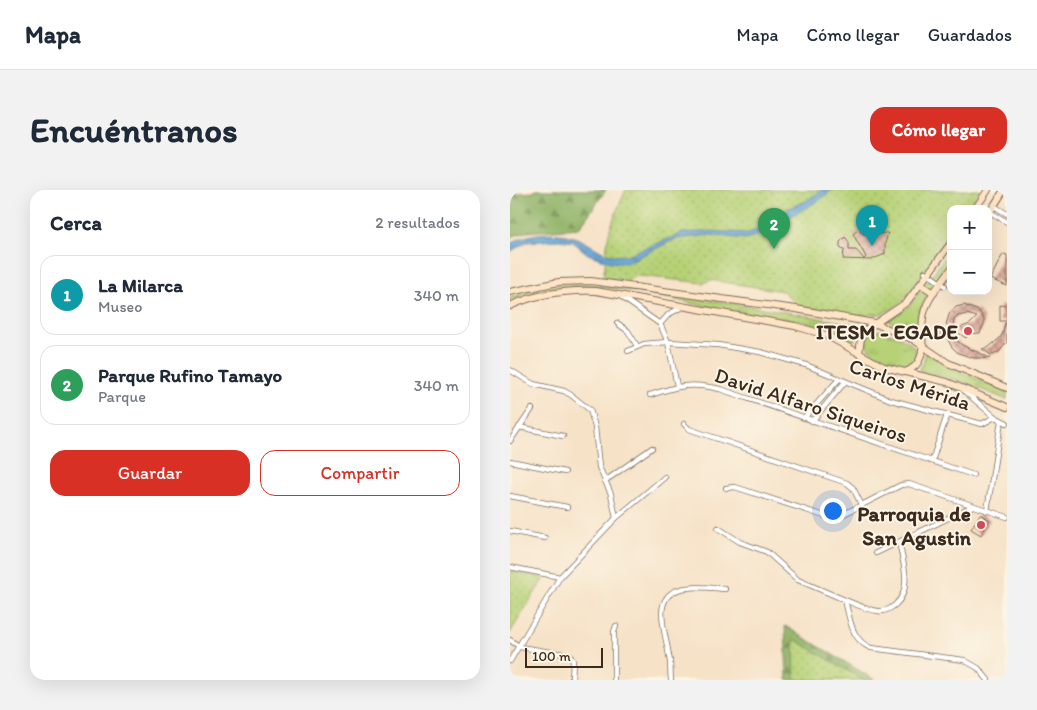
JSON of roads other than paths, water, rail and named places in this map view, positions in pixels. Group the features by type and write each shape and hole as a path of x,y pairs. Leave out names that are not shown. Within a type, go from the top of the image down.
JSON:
{"main road":[{"path":"977,205 988,190"},
{"path":"992,209 1004,190"},
{"path":"859,354 863,334 874,323 903,307 922,285 927,273 947,248"},
{"path":"904,372 918,364 923,346 924,313 934,293 947,276"},
{"path":"510,292 560,282 591,281 796,309 874,323 923,346 948,363 1007,388"},
{"path":"922,285 934,293"},
{"path":"510,306 532,297 554,292 596,291 811,330 832,338 884,367 960,387 1007,407"}],"street":[{"path":"992,211 1007,214"},
{"path":"992,212 1007,222"},
{"path":"927,273 943,284"},
{"path":"617,294 660,324 668,342 677,386"},
{"path":"660,324 669,314 683,306"},
{"path":"617,323 628,331 637,346"},
{"name":"Carlos Mérida","path":"628,351 651,342 668,342 718,345 760,352 792,360 892,400 982,424 995,417"},
{"path":"510,370 533,384 564,391 590,410 595,427 599,467 611,494 616,518"},
{"path":"804,418 839,379"},
{"path":"812,421 846,382"},
{"name":"David Alfaro Siqueiros","path":"650,395 677,386 699,386 720,389 973,475"},
{"path":"960,387 995,417 1004,422 987,511"},
{"path":"510,441 532,409"},
{"path":"932,461 947,415"},
{"path":"684,424 689,429 847,483 853,488 862,506"},
{"path":"519,427 563,436"},
{"path":"605,481 652,448"},
{"path":"510,461 565,472"},
{"path":"510,661 560,577 616,518 665,477"},
{"path":"726,488 735,488 829,519 837,519 906,483 1007,517"},
{"path":"510,496 567,507"},
{"path":"876,553 973,506"},
{"path":"718,528 740,542 767,552 798,580 876,611 884,611 896,604 903,594 906,583 899,542"},
{"path":"510,531 545,538"},
{"path":"510,567 560,577"},
{"path":"671,680 670,658 662,622 664,601 676,590 685,588 725,589"},
{"path":"845,600 854,635 864,645 871,648 964,660 978,668 988,680"},
{"path":"614,680 614,632 616,626"},
{"path":"510,640 520,646 570,655 572,661 572,680"}],"water":[{"path":"822,190 832,190 818,201 756,236 745,239 710,235 676,239 626,263 601,259 588,254 573,242 559,240 526,242 510,252 510,244 526,236 545,233 573,237 602,252 619,256 627,255 683,233 711,231 748,233 760,228 789,208 806,201"}],"place":[{"name":"La Milarca","path":"872,246"},
{"name":"Parque Rufino Tamayo","path":"774,249"},
{"name":"ITESM - EGADE","path":"968,331"},
{"name":"Parroquia de San Agustin","path":"981,525"}]}
